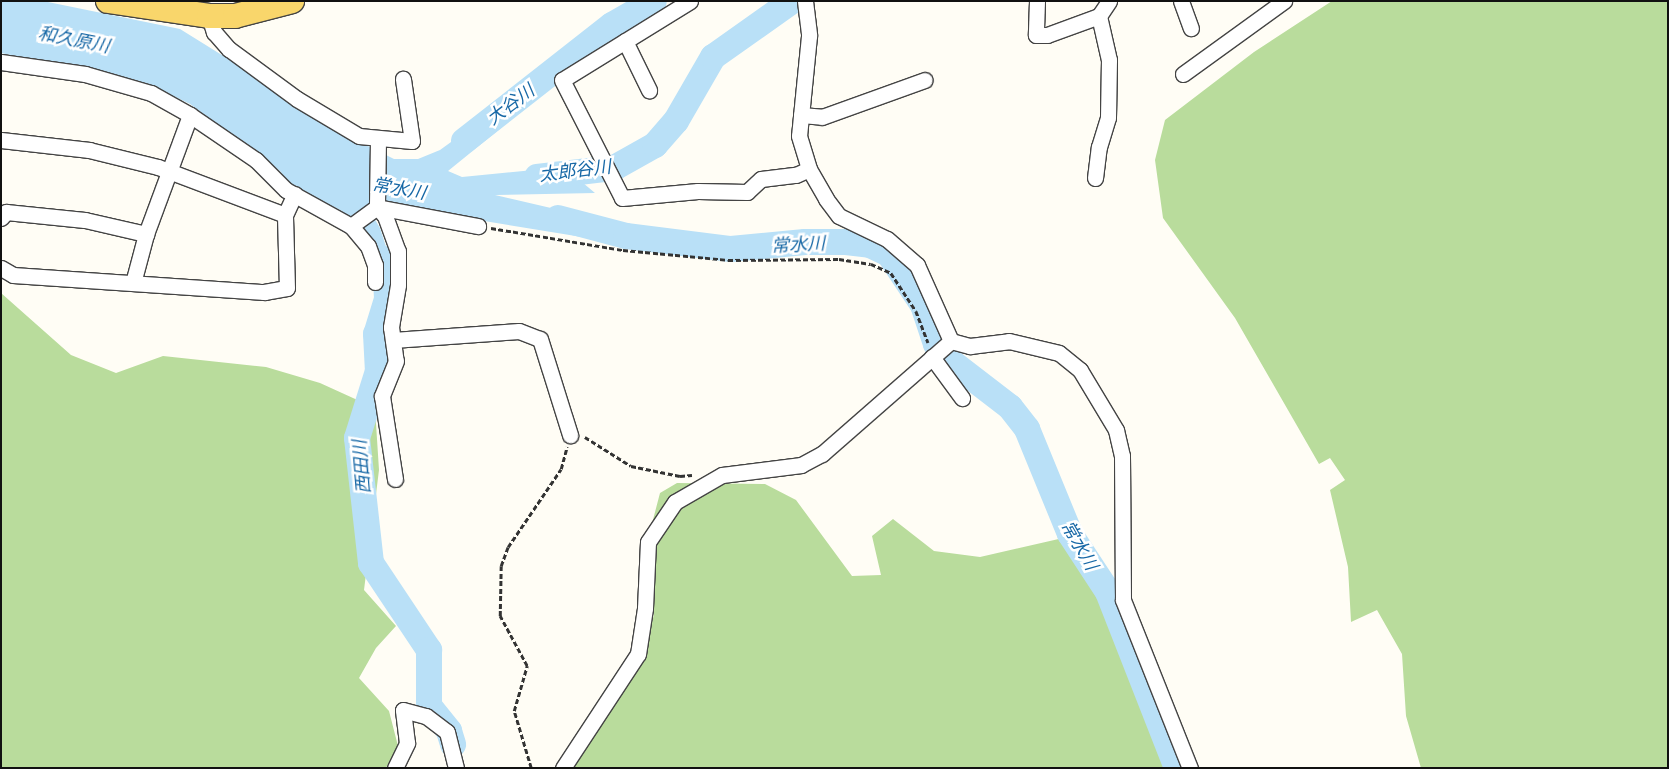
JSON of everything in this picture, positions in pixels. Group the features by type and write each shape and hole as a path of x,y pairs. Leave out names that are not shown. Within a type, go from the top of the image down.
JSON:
{"main road":[{"path":"120,2 209,16 235,16 284,2"}],"street":[{"path":"690,1 562,80 622,198 698,191 747,192 761,179 796,175 809,168"},
{"path":"1037,1 1036,35 1047,35 1099,16 1109,1"},
{"path":"1181,1 1191,28"},
{"path":"1183,74 1284,1"},
{"path":"805,2 808,36 799,136 809,168 839,216 887,238 917,265 951,341"},
{"path":"209,16 214,32 229,49 297,99 359,136 378,140 412,141 404,79"},
{"path":"1095,178 1099,147 1108,117 1109,60 1099,16"},
{"path":"625,42 649,90"},
{"path":"1,62 85,74 141,90 190,115 256,160 294,194 351,226 368,246 375,266 375,282"},
{"path":"801,114 822,117 925,80"},
{"path":"133,283 146,234 190,115"},
{"path":"1,140 89,150 168,171 285,216"},
{"path":"378,140 377,207 385,216 398,251 398,285 391,327 396,360 382,396 395,479"},
{"path":"1,268 12,275 264,292 287,288 285,216 294,194"},
{"path":"351,226 377,207 478,226"},
{"path":"1,218 6,212 85,220 146,234"},
{"path":"393,340 519,331 540,339 570,435"},
{"path":"563,768 638,654 645,608 648,542 675,502 722,475 801,465 822,454 951,341"},
{"path":"951,341 970,346 1009,341 1059,353 1080,370 1116,430 1122,456 1123,600 1190,768"},
{"path":"932,357 962,398"},
{"path":"395,768 407,743 403,710 426,716 447,732 456,768"}],"path":[{"path":"478,226 623,250 728,260 839,259 871,264 891,273 916,311 932,357"},
{"path":"531,768 514,711 527,666 500,616 501,566 508,547 561,469 570,435 590,438 631,466 680,476 722,475"}],"green space":[{"path":"1332,1 1668,1 1668,768 1421,768 1406,716 1402,654 1377,610 1351,622 1348,567 1330,490 1345,480 1330,458 1319,464 1235,318 1163,218 1155,160 1165,120 1254,52"},
{"path":"1,293 71,355 116,373 163,356 266,367 320,383 375,408 379,470 364,590 396,626 376,648 359,678 389,711 398,746 386,768 1,768"},
{"path":"677,483 765,484 796,500 852,576 881,575 872,536 893,519 934,551 980,557 1063,538 1100,596 1167,768 571,768 643,660 654,614 649,535 660,493"}],"water":[{"name":"和久原川","path":"1,1 43,1 180,29 368,146 394,159 418,159 440,150 487,116 501,128 448,171 462,177 564,167 595,193 495,195 594,218 588,238 405,208 367,206 380,228 391,262 391,298 380,288 377,264 342,211 292,186 280,171 190,104 146,83 1,53"}],"waterway":[{"name":"大谷川","path":"464,141 612,25 654,1"},
{"name":"太郎谷川","path":"537,177 614,168 655,145 676,121 713,57 792,1"},
{"name":"常水川","path":"558,218 626,236 731,249 805,242 846,242 870,245 889,254 923,305 936,344 945,357 1010,407 1027,429 1070,534 1108,592 1177,768"},
{"name":"西田川","path":"385,259 387,299 376,334 378,371 357,438 371,563 429,650 429,706 449,731 453,744"}]}
